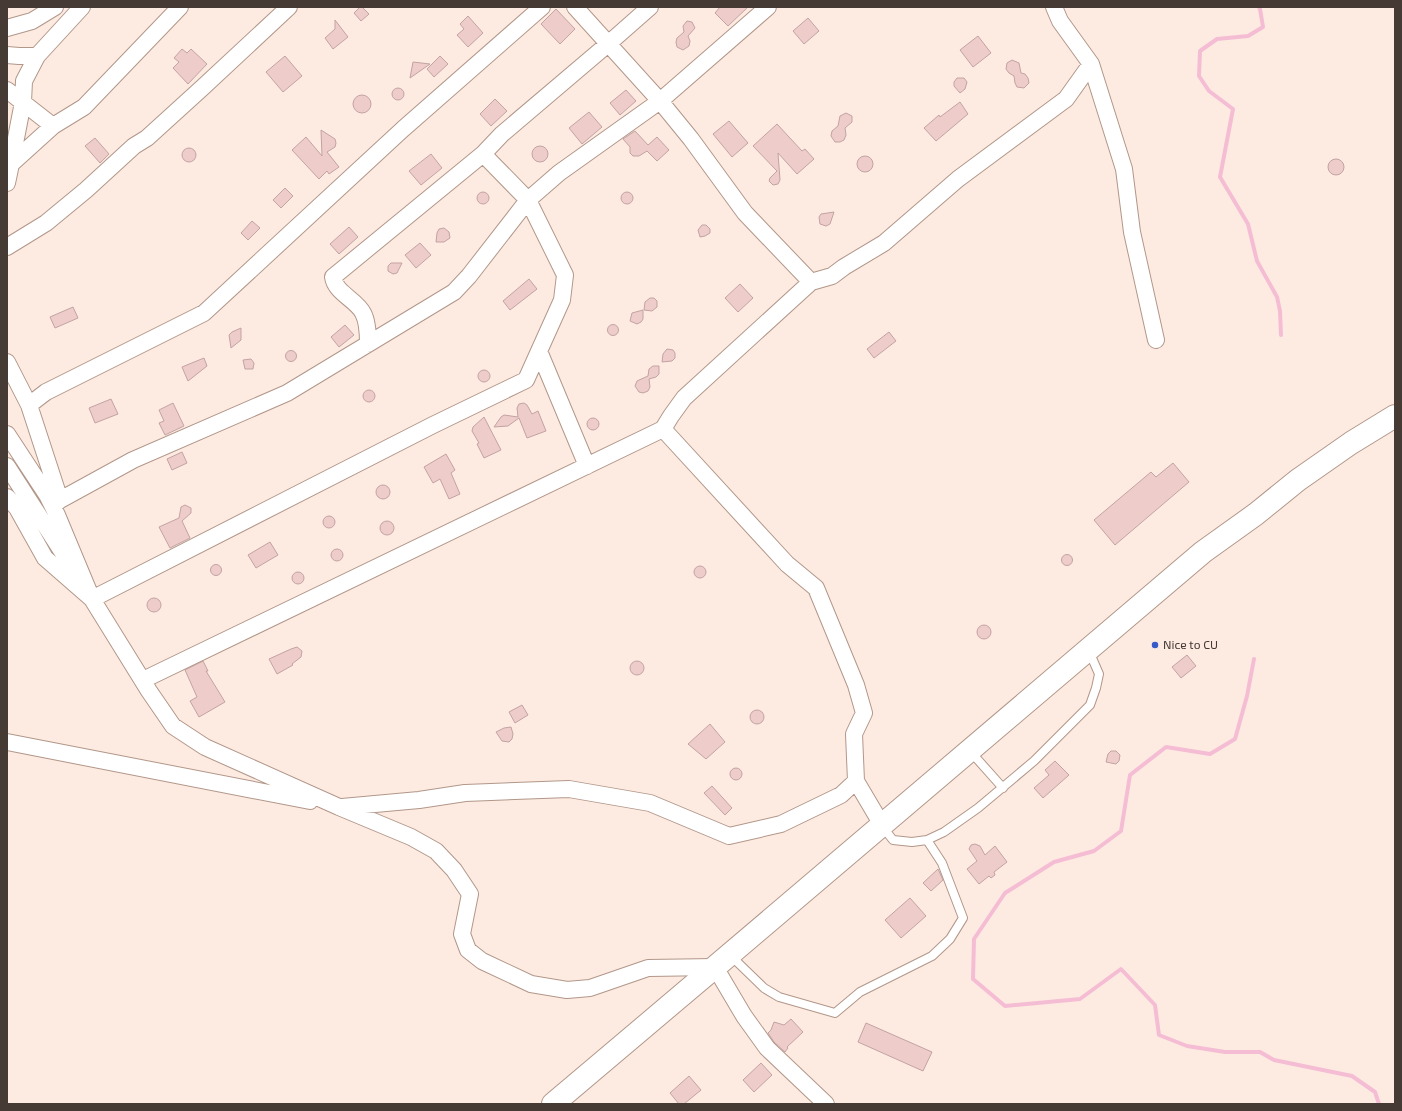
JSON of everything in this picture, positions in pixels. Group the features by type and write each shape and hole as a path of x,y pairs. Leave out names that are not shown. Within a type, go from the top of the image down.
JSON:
{"highway":[{"path":"553,1104 1203,552 1256,514 1298,480 1350,443 1395,416"}],"street":[{"path":"7,28 32,21 55,7"},
{"path":"7,183 23,102 24,81 37,56 82,7"},
{"path":"9,167 53,126 84,108 180,7"},
{"path":"7,246 46,222 86,190 134,146 147,138 289,7"},
{"path":"29,405 46,392 204,312 403,129 542,7"},
{"path":"575,7 660,101 691,139 745,213 811,282"},
{"path":"368,344 368,335 363,312 345,296 334,281 333,277 483,154 502,134 650,7"},
{"path":"56,503 133,460 287,393 454,292 469,276 528,200 560,174 660,101 768,7"},
{"path":"1054,7 1060,20 1092,64 1124,169 1132,232 1156,340"},
{"path":"7,55 37,56"},
{"path":"146,685 663,429 684,398 811,282 832,276 844,266 884,243 958,179 1066,99 1092,64"},
{"path":"7,90 53,126"},
{"path":"92,599 419,432 526,380 562,300 565,275 528,200 483,154"},
{"path":"539,351 587,466"},
{"path":"7,362 29,405 56,503 92,599"},
{"path":"663,429 787,564 816,588 856,685 864,713 854,734 856,781 882,825"},
{"path":"7,434 47,496 56,503"},
{"path":"7,466 173,726 205,747 339,807 412,837 436,851 454,870 470,894 462,934 468,950 482,962 531,984 567,990 590,988 648,968 723,961 744,1016 767,1048 826,1104"},
{"path":"7,497 17,508 45,558 92,599"},
{"path":"7,742 339,807 419,800 464,793 569,789 650,802 729,836 782,824 841,795 856,781"}],"lane":[{"path":"882,825 893,840 912,842 928,840 944,832 973,812 1003,788 1034,761 1090,705 1099,674 1088,650"},
{"path":"970,751 1003,788"},
{"path":"723,961 779,997 835,1013 860,992 932,956 950,939 964,918 942,863 928,840"}],"building":[{"path":"362,7 369,14 361,21 354,13"},
{"path":"720,7 748,7 728,26 715,13"},
{"path":"556,9 575,29 560,44 541,24"},
{"path":"468,16 483,33 468,47 457,35 464,29 460,24"},
{"path":"808,18 819,31 804,44 793,31"},
{"path":"335,20 348,37 333,49 325,38 335,29"},
{"path":"687,21 692,22 695,28 688,36 690,41 689,46 683,50 677,47 676,42 677,38 684,32 683,26"},
{"path":"978,36 991,53 973,67 960,50"},
{"path":"182,49 187,53 191,49 207,64 188,84 173,68 179,62 174,58"},
{"path":"285,56 302,76 283,92 266,72"},
{"path":"440,56 448,64 434,77 427,69"},
{"path":"1012,60 1019,63 1021,73 1025,74 1028,78 1029,83 1024,88 1017,87 1014,76 1006,69 1007,63"},
{"path":"413,62 430,64 410,78"},
{"path":"957,78 964,78 967,82 965,89 960,93 954,86 954,82"},
{"path":"396,88 400,88 404,94 400,100 396,100 392,96 392,92"},
{"path":"626,90 636,101 620,115 610,103"},
{"path":"362,95 368,98 371,104 368,110 362,113 356,110 353,104 356,98"},
{"path":"495,99 507,111 491,126 480,114"},
{"path":"960,102 968,114 936,141 924,128 939,115 940,117"},
{"path":"589,112 602,127 582,144 569,128"},
{"path":"846,113 852,116 852,122 845,128 846,135 844,140 835,142 831,136 832,131 838,126 840,116"},
{"path":"729,121 748,143 732,157 713,134"},
{"path":"777,124 802,151 805,149 814,159 797,174 778,153 780,180 778,184 773,185 769,181 777,171 753,146"},
{"path":"321,130 335,139 335,147 327,152 339,167 329,174 327,171 319,179 292,150 306,137 322,156"},
{"path":"635,131 648,145 657,137 669,150 657,161 647,151 639,156 633,156 630,153 630,147 623,139"},
{"path":"95,138 109,154 100,163 85,146"},
{"path":"540,146 547,151 548,154 543,161 540,162 533,157 532,154 537,147"},
{"path":"189,148 194,150 196,155 194,160 189,162 184,160 182,155 184,150"},
{"path":"431,154 442,168 421,185 409,171"},
{"path":"862,156 868,156 873,161 871,170 868,172 862,172 857,167 857,161"},
{"path":"1336,159 1342,161 1344,167 1342,173 1336,175 1330,173 1328,167 1330,161"},
{"path":"285,188 293,196 281,208 273,200"},
{"path":"485,192 488,193 488,203 481,204 478,203 477,196 478,193"},
{"path":"629,192 632,193 632,203 625,204 622,203 621,196 622,193"},
{"path":"834,212 830,224 826,226 820,224 819,217 821,214"},
{"path":"252,221 260,228 248,240 241,233"},
{"path":"702,225 706,225 710,229 710,233 700,237 698,230"},
{"path":"349,227 358,237 339,254 330,244"},
{"path":"444,228 449,232 450,238 444,242 436,242 439,229"},
{"path":"420,243 431,255 416,268 405,255"},
{"path":"391,263 402,263 397,273 393,274 388,271 388,266"},
{"path":"529,279 537,289 510,310 503,301"},
{"path":"740,284 753,298 738,312 725,298"},
{"path":"650,298 654,298 657,301 657,307 652,311 644,310 645,302"},
{"path":"73,307 78,318 55,328 50,317"},
{"path":"643,310 643,319 641,322 637,324 630,321 632,313"},
{"path":"613,324 617,326 619,330 617,334 613,336 609,334 607,330 609,326"},
{"path":"345,325 354,335 339,347 331,337"},
{"path":"241,328 241,340 231,348 229,335"},
{"path":"889,332 896,341 874,358 867,349"},
{"path":"667,349 673,350 675,353 675,358 672,361 662,362 663,354"},
{"path":"291,350 295,352 297,356 295,360 291,362 287,360 285,356 287,352"},
{"path":"204,358 207,366 188,381 182,367"},
{"path":"251,359 254,363 253,369 245,369 243,360"},
{"path":"653,366 659,366 659,374 656,377 649,379 650,387 648,391 643,393 639,392 635,386 637,381 648,376 649,369"},
{"path":"486,370 489,371 489,381 482,382 479,381 478,374 479,371"},
{"path":"367,390 371,390 375,396 371,402 367,402 363,398 363,394"},
{"path":"111,399 118,414 95,423 89,408"},
{"path":"173,403 184,426 165,435 159,423 164,421 159,410"},
{"path":"524,403 527,405 532,414 538,411 546,431 527,438 519,418 508,426 494,427 504,415 518,417 517,408 519,404"},
{"path":"484,417 501,450 484,458 477,444 479,443 472,431 473,427"},
{"path":"591,418 595,418 599,424 595,430 591,430 587,426 587,422"},
{"path":"182,452 187,463 172,470 167,459"},
{"path":"446,454 455,470 451,473 460,494 449,499 440,479 433,483 424,467"},
{"path":"1173,463 1189,482 1115,545 1094,520 1151,472 1156,477"},
{"path":"383,485 388,487 390,492 388,497 383,499 378,497 376,492 378,487"},
{"path":"185,505 191,508 191,513 182,521 190,538 170,548 159,527 179,518 181,507"},
{"path":"327,516 331,516 335,522 331,528 327,528 323,524 323,520"},
{"path":"387,521 392,523 394,528 392,533 387,535 382,533 380,528 382,523"},
{"path":"270,542 278,555 256,568 248,555"},
{"path":"339,549 342,550 342,560 335,561 332,560 331,553 332,550"},
{"path":"1067,554 1071,556 1073,560 1071,564 1067,566 1063,564 1061,560 1063,556"},
{"path":"214,565 218,565 220,566 220,574 214,575 211,572 211,568"},
{"path":"698,566 702,566 706,572 702,578 698,578 694,574 694,570"},
{"path":"296,572 300,572 304,578 300,584 296,584 292,580 292,576"},
{"path":"154,598 159,600 161,605 159,610 154,612 149,610 147,605 149,600"},
{"path":"984,625 989,627 991,632 989,637 984,639 979,637 977,632 979,627"},
{"path":"297,647 302,651 301,657 292,664 293,665 277,674 269,659"},
{"path":"1187,655 1196,666 1181,678 1172,667"},
{"path":"203,661 208,671 206,671 225,702 199,717 190,701 197,697 185,670"},
{"path":"637,661 642,663 644,668 642,673 637,675 632,673 630,668 632,663"},
{"path":"522,705 528,715 515,723 509,712"},
{"path":"757,710 762,712 764,717 762,722 757,724 752,722 750,717 752,712"},
{"path":"710,724 725,742 706,759 688,744"},
{"path":"511,727 513,734 512,739 509,742 502,741 496,732 504,728"},
{"path":"1111,751 1116,751 1120,755 1119,761 1116,764 1106,762 1108,754"},
{"path":"1055,761 1069,775 1043,798 1034,788 1049,775 1045,770"},
{"path":"734,768 738,768 742,774 738,780 734,780 730,776 730,772"},
{"path":"712,786 732,808 725,815 704,793"},
{"path":"975,844 980,846 985,855 995,846 1007,862 994,872 995,875 991,878 989,876 979,884 967,869 977,861 969,849 971,845"},
{"path":"938,869 943,880 931,891 923,883"},
{"path":"910,898 926,916 901,938 885,920"},
{"path":"791,1019 803,1032 787,1047 788,1048 785,1052 774,1042 768,1033 774,1022 784,1025"},
{"path":"866,1023 932,1052 923,1071 858,1042"},
{"path":"761,1063 772,1075 754,1092 743,1080"},
{"path":"689,1076 701,1090 684,1104 679,1104 670,1093"}],"waterway":[{"path":"1259,7 1263,27 1248,36 1217,39 1200,51 1199,76 1209,91 1233,109 1220,177 1248,224 1257,261 1277,297 1280,311 1281,335"},
{"path":"1254,659 1247,696 1235,739 1210,754 1166,747 1130,775 1121,831 1094,851 1054,862 1005,893 974,939 973,979 1005,1006 1080,999 1121,969 1155,1005 1159,1035 1187,1046 1225,1052 1260,1052 1274,1060 1352,1076 1375,1092 1379,1104"}],"place":[{"name":"Nice to CU","path":"1155,645"}]}
